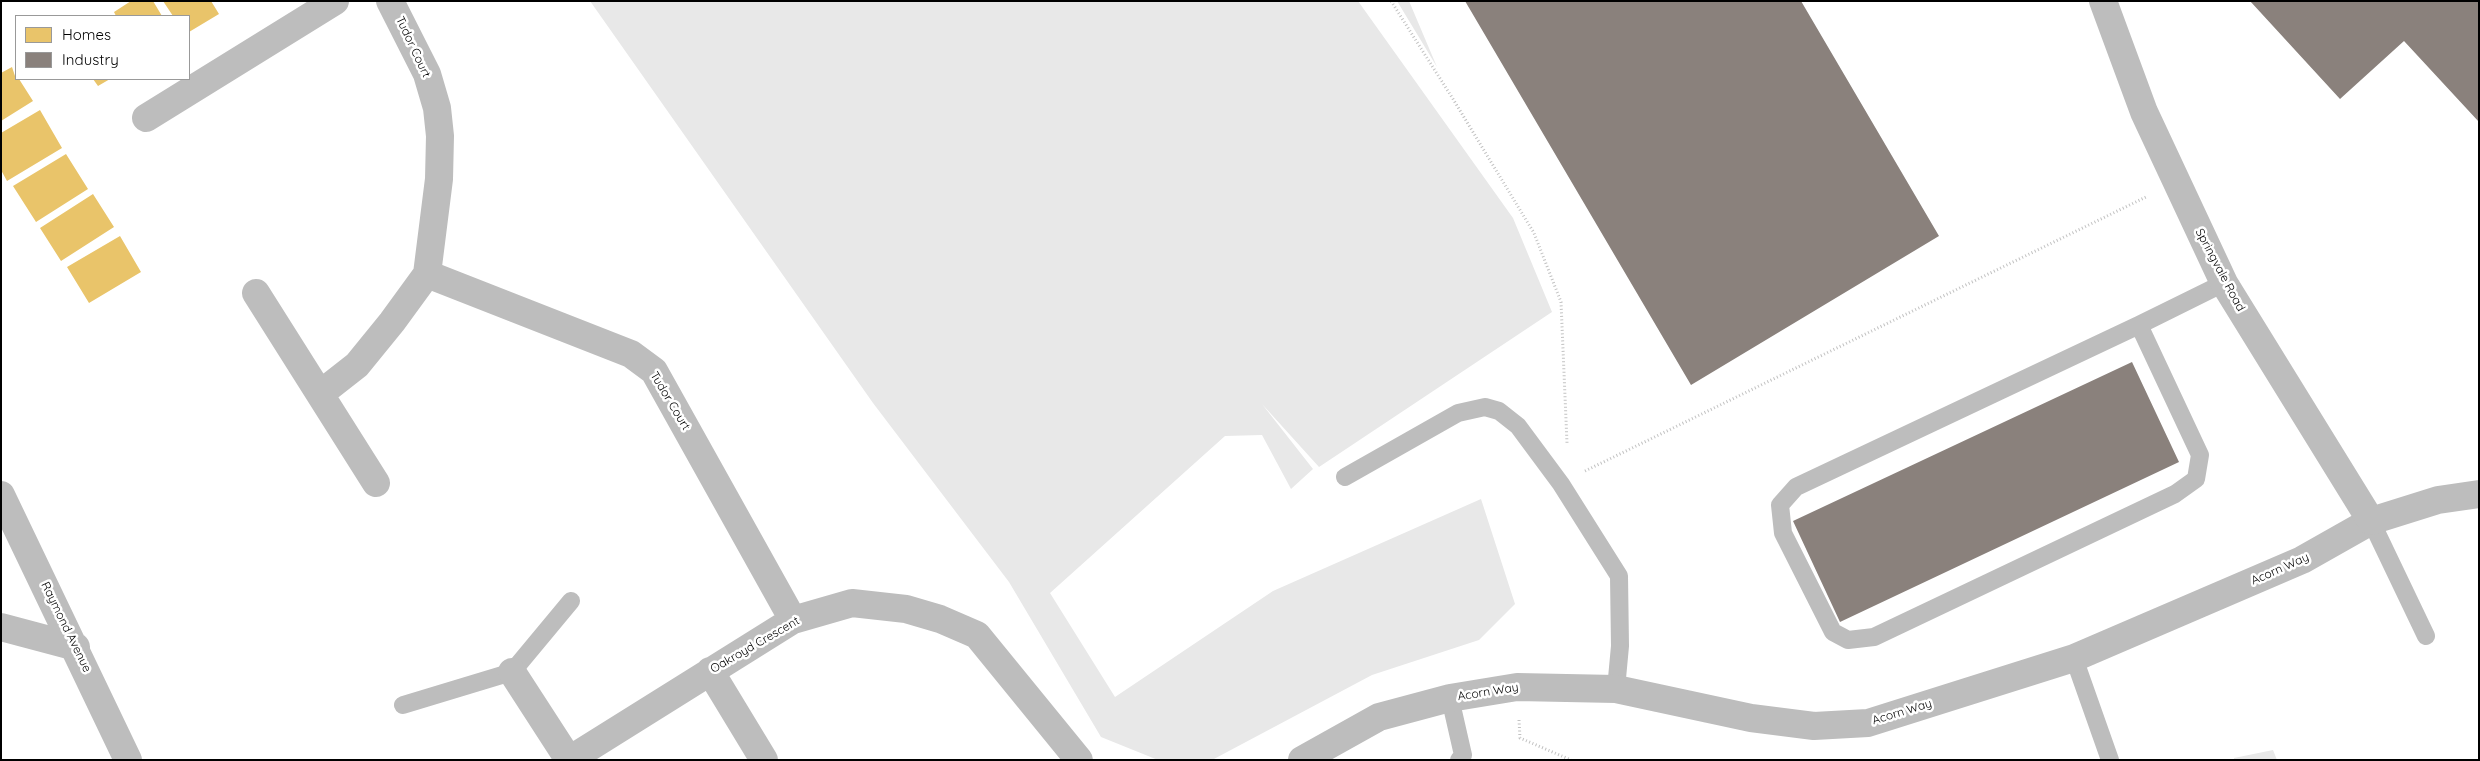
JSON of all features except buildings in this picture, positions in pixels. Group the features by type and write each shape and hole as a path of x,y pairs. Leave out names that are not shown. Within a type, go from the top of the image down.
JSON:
{"street":[{"path":"146,118 335,1"},
{"name":"Tudor Court","path":"320,394 357,364 392,322 427,274 439,179 440,136 437,108 427,74 390,1"},
{"name":"Springvale Road","path":"2103,1 2144,112 2224,283 2371,521"},
{"name":"Tudor Court","path":"427,274 631,354 654,371 794,620"},
{"path":"256,293 376,483"},
{"name":"Acorn Way","path":"1302,760 1379,717 1450,698 1517,687 1616,689 1750,718 1814,726 1868,723 2074,658 2302,560 2371,521 2438,500 2479,494"},
{"name":"Raymond Avenue","path":"1,495 76,648 128,760"},
{"name":"Oakroyd Crescent","path":"512,672 569,760 794,620 852,603 906,609 940,619 977,635 1079,760"},
{"path":"1,627 76,648"},
{"path":"710,671 764,760"}],"lane":[{"path":"2139,325 2200,455 2196,479 2175,494 1874,637 1848,640 1833,632 1783,533 1780,505 1796,487 2224,283"},
{"path":"1345,477 1458,413 1485,406 1499,411 1518,426 1561,484 1619,576 1620,646 1616,689"},
{"path":"2371,521 2426,636"},
{"path":"402,704 512,672 571,601"},
{"path":"2074,658 2110,760"},
{"path":"1450,698 1463,755 1459,760"}],"path":[{"path":"1391,1 1454,99 1534,233 1561,302 1567,443 1561,484"},
{"path":"1561,484 1604,460 2176,182"},
{"path":"1517,687 1520,738 1571,760"}],"shaded area":[{"path":"590,1 1358,1 1513,218 1552,312 1319,467 1262,404 1313,469 1291,489 1262,435 1225,436 1050,593 1115,697 1273,591 1481,499 1515,604 1479,640 1372,675 1212,760 1158,760 1101,737 1009,582 873,403"},
{"path":"1397,1 1409,1 1437,67"},
{"path":"2273,750 2277,760 2234,760 2234,758"}]}
